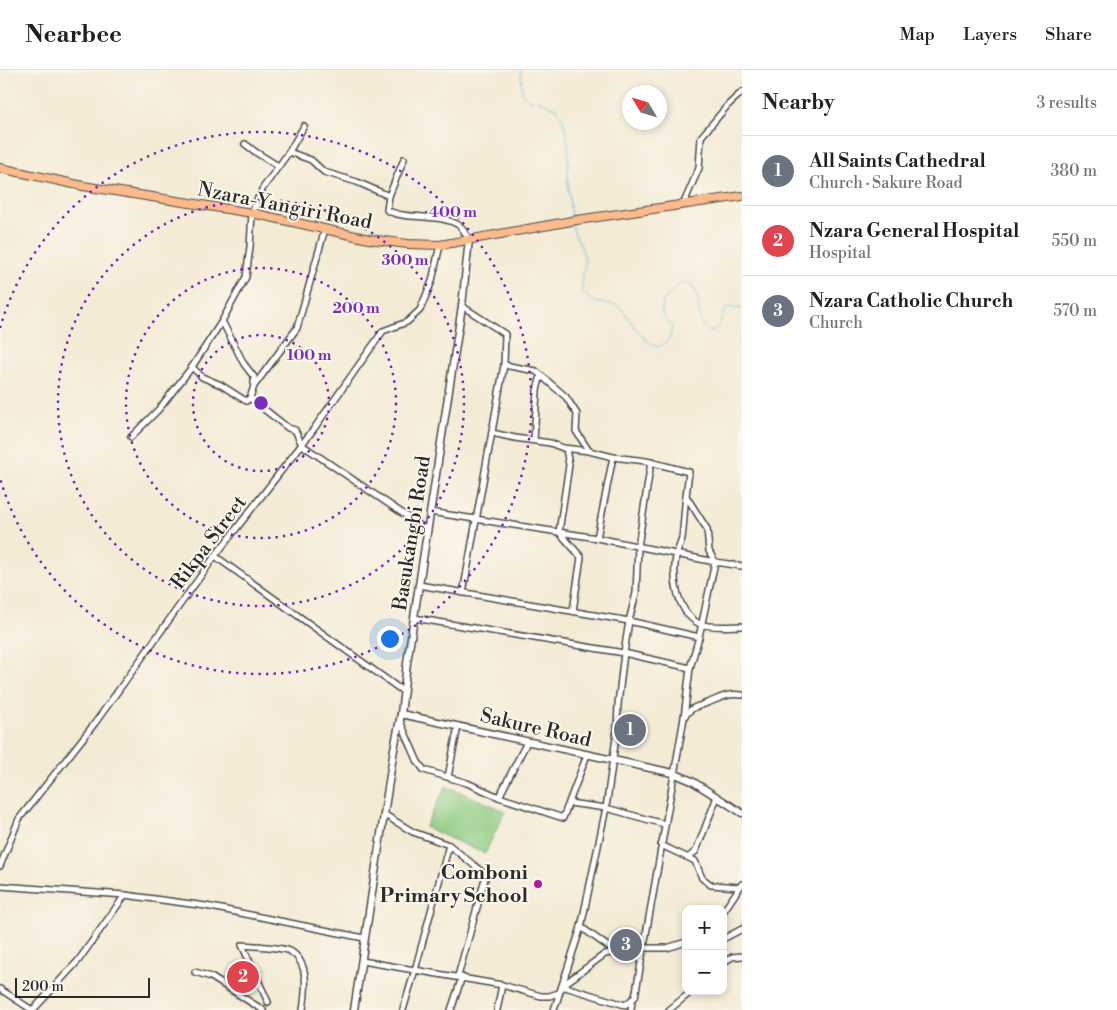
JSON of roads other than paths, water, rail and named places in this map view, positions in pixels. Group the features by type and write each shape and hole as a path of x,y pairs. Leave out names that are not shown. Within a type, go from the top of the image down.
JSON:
{"main road":[{"name":"Nzara-Yangiri Road","path":"0,168 83,186 252,214 388,242 408,244 440,245 577,220 742,196"}],"street":[{"path":"683,205 698,168 701,137 728,105 742,92"},
{"path":"131,437 158,409 192,367 222,321 246,277 252,214 263,188 289,152 304,126"},
{"path":"245,144 278,166"},
{"path":"289,152 311,160 324,172 357,182 389,196"},
{"path":"404,159 389,196 386,207 388,211 451,222 461,227 469,239"},
{"path":"192,367 202,377 221,385 246,401 250,398 254,386 297,328 325,229"},
{"name":"Basukangbi Road","path":"354,1010 394,749 400,721 427,530 462,306 469,239"},
{"name":"Rikpa Street","path":"0,866 19,819 95,723 214,556 302,445 383,331 407,322 420,310 432,281 440,245"},
{"path":"462,306 505,334 504,365 463,593"},
{"path":"222,321 244,364 254,377 254,386"},
{"path":"504,365 533,370 572,403 577,414 576,431 589,451"},
{"path":"534,440 537,390 541,376"},
{"path":"250,398 282,423 295,430 302,445 427,530"},
{"path":"492,433 613,457 651,462 689,472 682,538 676,554 674,570 679,600 686,612 701,625 742,626"},
{"path":"566,448 569,465 560,532 581,557 573,611"},
{"path":"597,538 613,457"},
{"path":"554,1010 581,927 606,808 624,653 629,620 636,593 638,547 651,462"},
{"path":"562,986 626,1005 635,997 660,845 684,718 690,668 699,637 715,562 709,551 707,529 686,496"},
{"path":"430,512 597,538 742,566"},
{"path":"214,556 404,692"},
{"path":"419,585 629,620 699,637"},
{"path":"414,618 624,653 690,668"},
{"path":"684,718 695,706 707,704 722,696 731,694 742,695"},
{"name":"Sakure Road","path":"401,714 673,773 692,781 742,813"},
{"path":"400,721 418,762 424,770 563,818 587,755"},
{"path":"448,777 458,726"},
{"path":"498,797 527,742"},
{"path":"690,858 696,851 717,797"},
{"path":"569,803 606,808 664,824"},
{"path":"385,815 413,832 449,845 486,875 451,1010"},
{"path":"403,1010 449,845"},
{"path":"660,845 695,861 702,878 711,885 741,886"},
{"path":"0,886 125,895 206,906 364,938"},
{"path":"727,906 741,886"},
{"path":"0,989 32,1010 78,961 125,895"},
{"path":"581,927 618,954"},
{"path":"727,937 742,929"},
{"path":"643,948 667,948 682,943"},
{"path":"268,1002 242,944 288,950 300,960 306,987 303,1010"},
{"path":"562,986 605,954 642,957"},
{"path":"727,960 732,957 742,956"},
{"path":"362,961 502,984 541,996 549,996 560,992"},
{"path":"195,972 211,976 264,1010"},
{"path":"498,1010 502,984"},
{"path":"669,1010 687,995"},
{"path":"632,1000 632,1010"}],"waterway":[{"path":"521,70 522,93 529,100 541,101 557,109 562,118 568,146 568,185 571,217"},
{"path":"572,223 585,261 582,285 584,294 594,302 620,307 646,340 652,344 658,346 664,344 670,336 672,327 662,314 663,301 680,284 688,283 693,289 698,301 699,314 703,326 708,332 713,331 719,326 727,307 742,309"}],"place":[{"name":"All Saints Cathedral","path":"630,730"},
{"name":"Comboni Primary School","path":"538,884"},
{"name":"Nzara Catholic Church","path":"626,945"},
{"name":"Nzara General Hospital","path":"243,977"}]}
